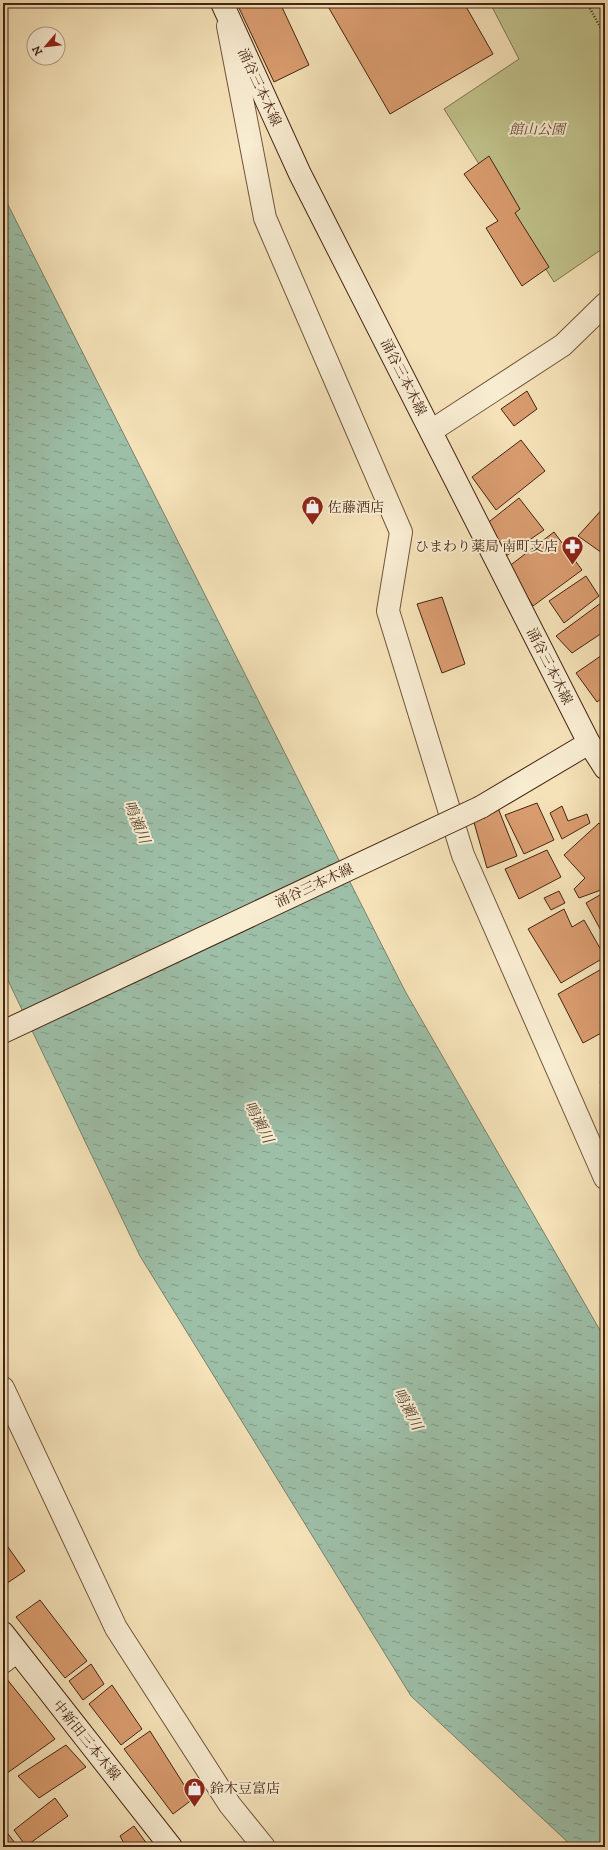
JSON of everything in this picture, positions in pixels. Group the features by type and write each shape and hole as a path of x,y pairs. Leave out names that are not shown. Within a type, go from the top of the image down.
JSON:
{"street":[{"name":"涌谷三本木線","path":"3,1032 481,807 589,743 300,174 224,6"},
{"path":"224,6 265,218 401,532 388,611 463,855 605,1178"},
{"path":"431,431 563,346 605,304"},
{"path":"589,743 605,768"},
{"path":"3,1388 116,1628 230,1805 264,1847"},
{"name":"中新田三本木線","path":"3,1634 10,1657 171,1847"}],"path":[{"path":"587,3 605,36"}],"green space":[{"name":"館山公園","path":"490,3 605,3 605,247 554,282 444,109 519,59"}],"water":[{"name":"鳴瀬川","path":"3,195 405,991 605,1339 605,1847 573,1847 411,1696 140,1256 3,970"}],"building":[{"path":"251,3 280,3 309,65 274,82 239,8"},
{"path":"326,3 464,3 493,54 390,114"},
{"path":"489,156 520,209 515,213 549,267 522,286 486,228 498,221 464,174"},
{"path":"527,391 537,409 514,426 501,409"},
{"path":"521,440 545,471 496,510 472,477"},
{"path":"519,498 544,530 506,556 485,525"},
{"path":"605,506 605,555 578,536"},
{"path":"554,532 582,570 533,606 508,567"},
{"path":"586,576 599,596 564,623 549,601"},
{"path":"442,597 465,664 442,673 417,604"},
{"path":"605,600 605,631 572,653 556,636"},
{"path":"605,653 605,696 597,702 576,673"},
{"path":"537,803 554,840 524,854 505,815"},
{"path":"562,806 568,821 587,814 590,823 562,839 550,813"},
{"path":"498,808 517,856 487,868 473,819"},
{"path":"599,823 605,829 605,887 601,890 579,898 574,889 585,878 564,855"},
{"path":"547,850 561,877 519,899 505,869"},
{"path":"559,891 565,903 551,910 544,898"},
{"path":"605,892 605,938 586,903"},
{"path":"564,909 572,927 584,920 605,957 561,983 528,929"},
{"path":"605,967 605,1031 583,1043 558,994"},
{"path":"605,1080 605,1091 600,1082"},
{"path":"3,1540 25,1571 3,1586"},
{"path":"40,1600 87,1661 65,1678 16,1617"},
{"path":"91,1664 104,1684 83,1700 69,1681"},
{"path":"6,1678 55,1739 3,1776 3,1681"},
{"path":"112,1685 142,1729 121,1745 89,1704"},
{"path":"150,1731 193,1799 173,1814 124,1749"},
{"path":"66,1745 86,1767 39,1798 18,1776"},
{"path":"55,1798 68,1816 26,1846 14,1830"},
{"path":"134,1826 147,1844 144,1847 126,1847 120,1836"},
{"path":"5,1830 18,1847 3,1847 3,1832"}],"place":[{"name":"佐藤酒店","path":"312,526"},
{"name":"ひまわり薬局 南町支店","path":"573,566"},
{"name":"鈴木豆富店","path":"195,1808"}]}
